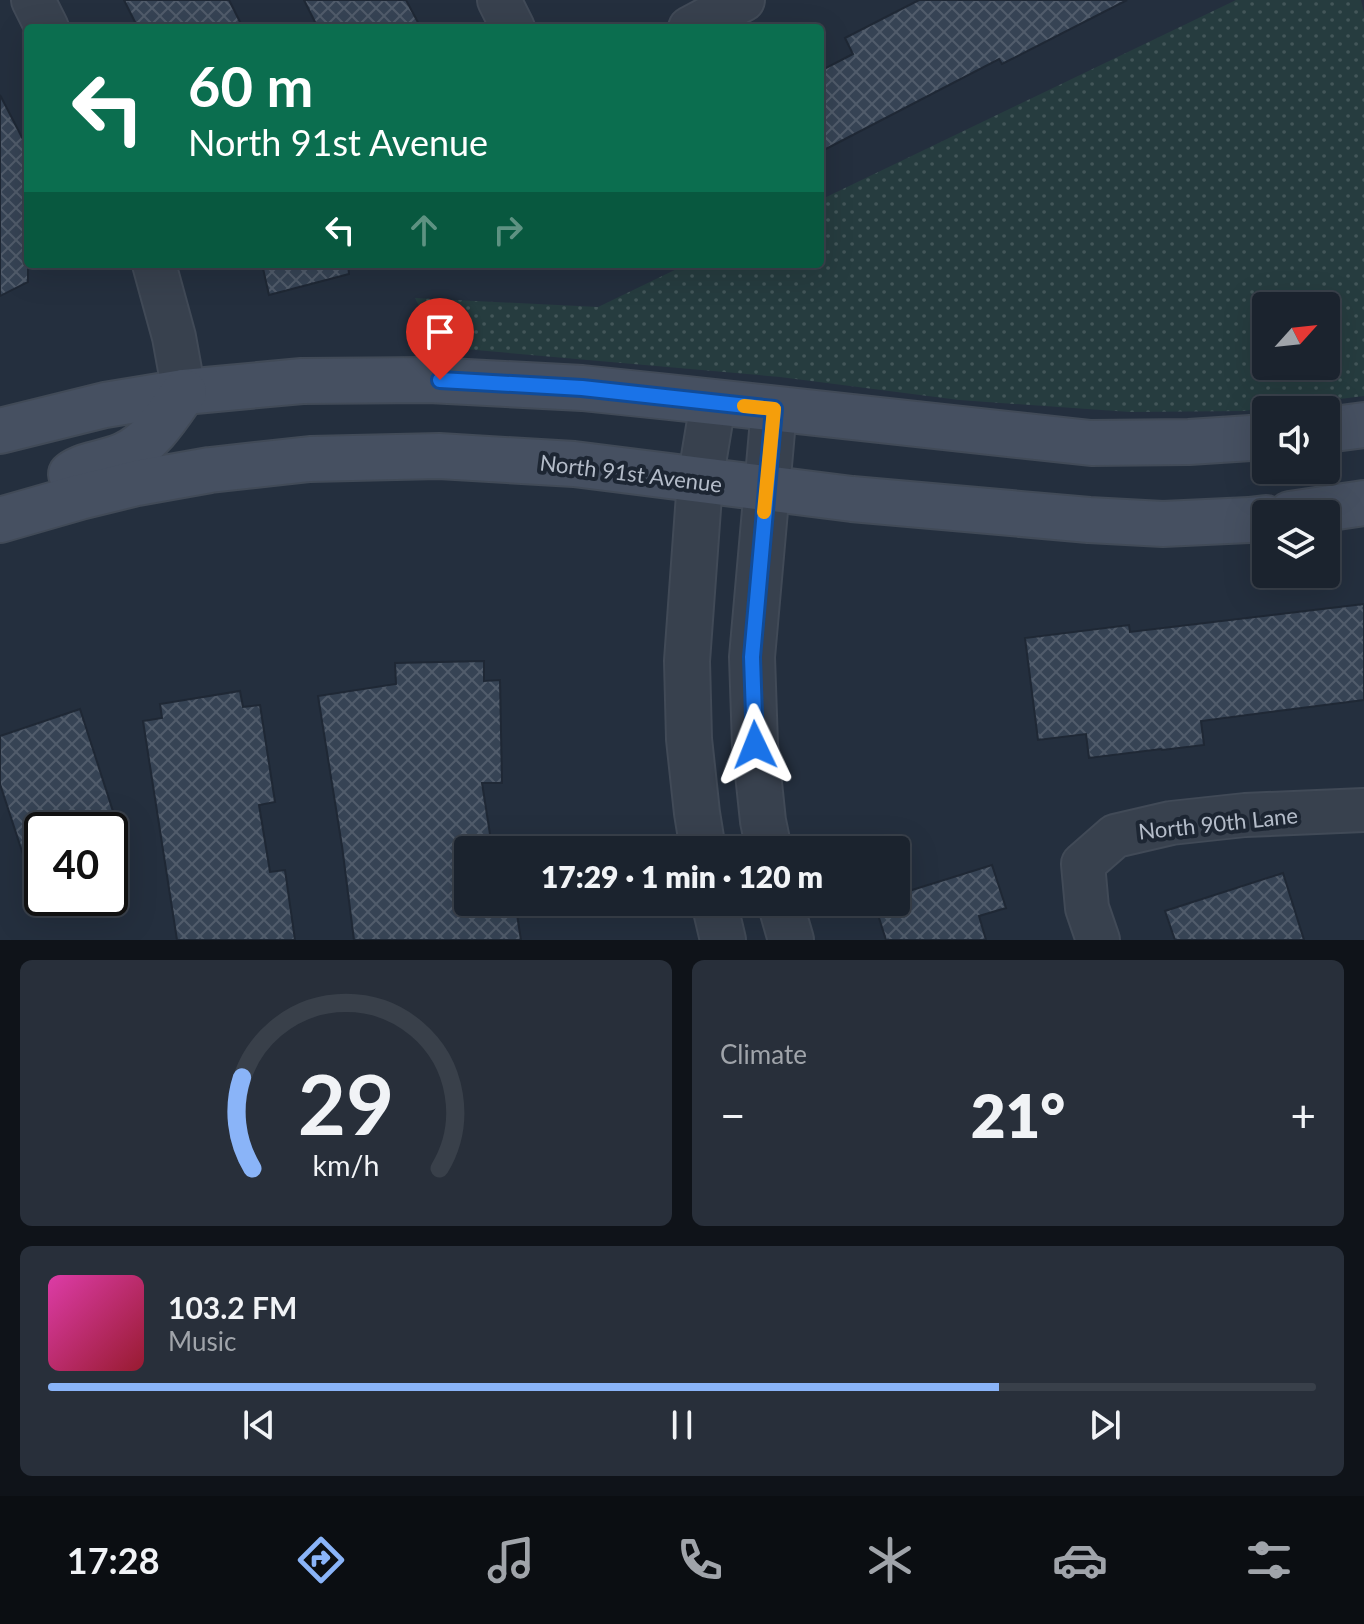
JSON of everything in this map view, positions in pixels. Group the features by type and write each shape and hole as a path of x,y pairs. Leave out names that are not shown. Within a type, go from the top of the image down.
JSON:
{"main road":[{"path":"0,431 105,405 184,392 302,381 440,380 582,388 1091,443 1252,438"},
{"path":"10,517 78,469 125,455 156,430 184,392"},
{"path":"1340,428 1364,425"},
{"name":"North 91st Avenue","path":"10,517 137,483 210,470 310,459 454,457 574,464 852,499 1089,520 1163,524 1252,520"},
{"path":"1340,507 1364,503"}],"street":[{"path":"33,0 45,24"},
{"path":"499,0 511,24"},
{"path":"698,24 743,0"},
{"path":"155,268 174,337 184,392"},
{"path":"701,836 689,739 687,661 700,481 713,403"},
{"path":"766,836 755,745 752,657 774,409"},
{"name":"North 90th Lane","path":"1098,940 1087,908 1083,864 1115,836 1171,823 1245,815 1364,810"},
{"path":"717,916 723,940"},
{"path":"784,916 791,940"}],"green space":[{"path":"1236,0 1361,0 1364,13 1364,396 1340,399 1340,396 1252,396 1252,410 1130,412 959,400 780,377 430,346 428,324 415,298 598,307 679,268 824,268 824,198"}],"building":[{"path":"124,0 229,0 241,24 136,24"},
{"path":"304,0 406,0 419,24 316,24"},
{"path":"919,0 1127,0 1002,64 999,59 824,150 824,69 853,54 845,38"},
{"path":"0,95 24,141 24,268 28,268 28,282 0,296"},
{"path":"263,268 348,268 349,274 269,295"},
{"path":"1364,604 1364,700 1201,721 1204,745 1089,758 1086,734 1038,740 1025,638 1129,625 1130,632"},
{"path":"484,661 484,681 500,680 502,783 482,783 490,836 454,836 454,916 517,916 521,940 354,940 318,696 396,684 395,663"},
{"path":"240,691 243,707 260,705 275,802 259,805 270,872 285,870 295,940 177,940 143,721 162,718 160,704"},
{"path":"80,709 113,812 24,812 24,857 0,784 0,736"},
{"path":"992,865 1006,908 979,916 986,940 886,940 878,916 910,916 910,891"},
{"path":"1283,873 1304,940 1175,940 1165,911"}],"slow traffic":[{"path":"744,406 774,409 764,512"}],"route":[{"path":"440,380 582,388 774,409 752,657 755,745"}]}
